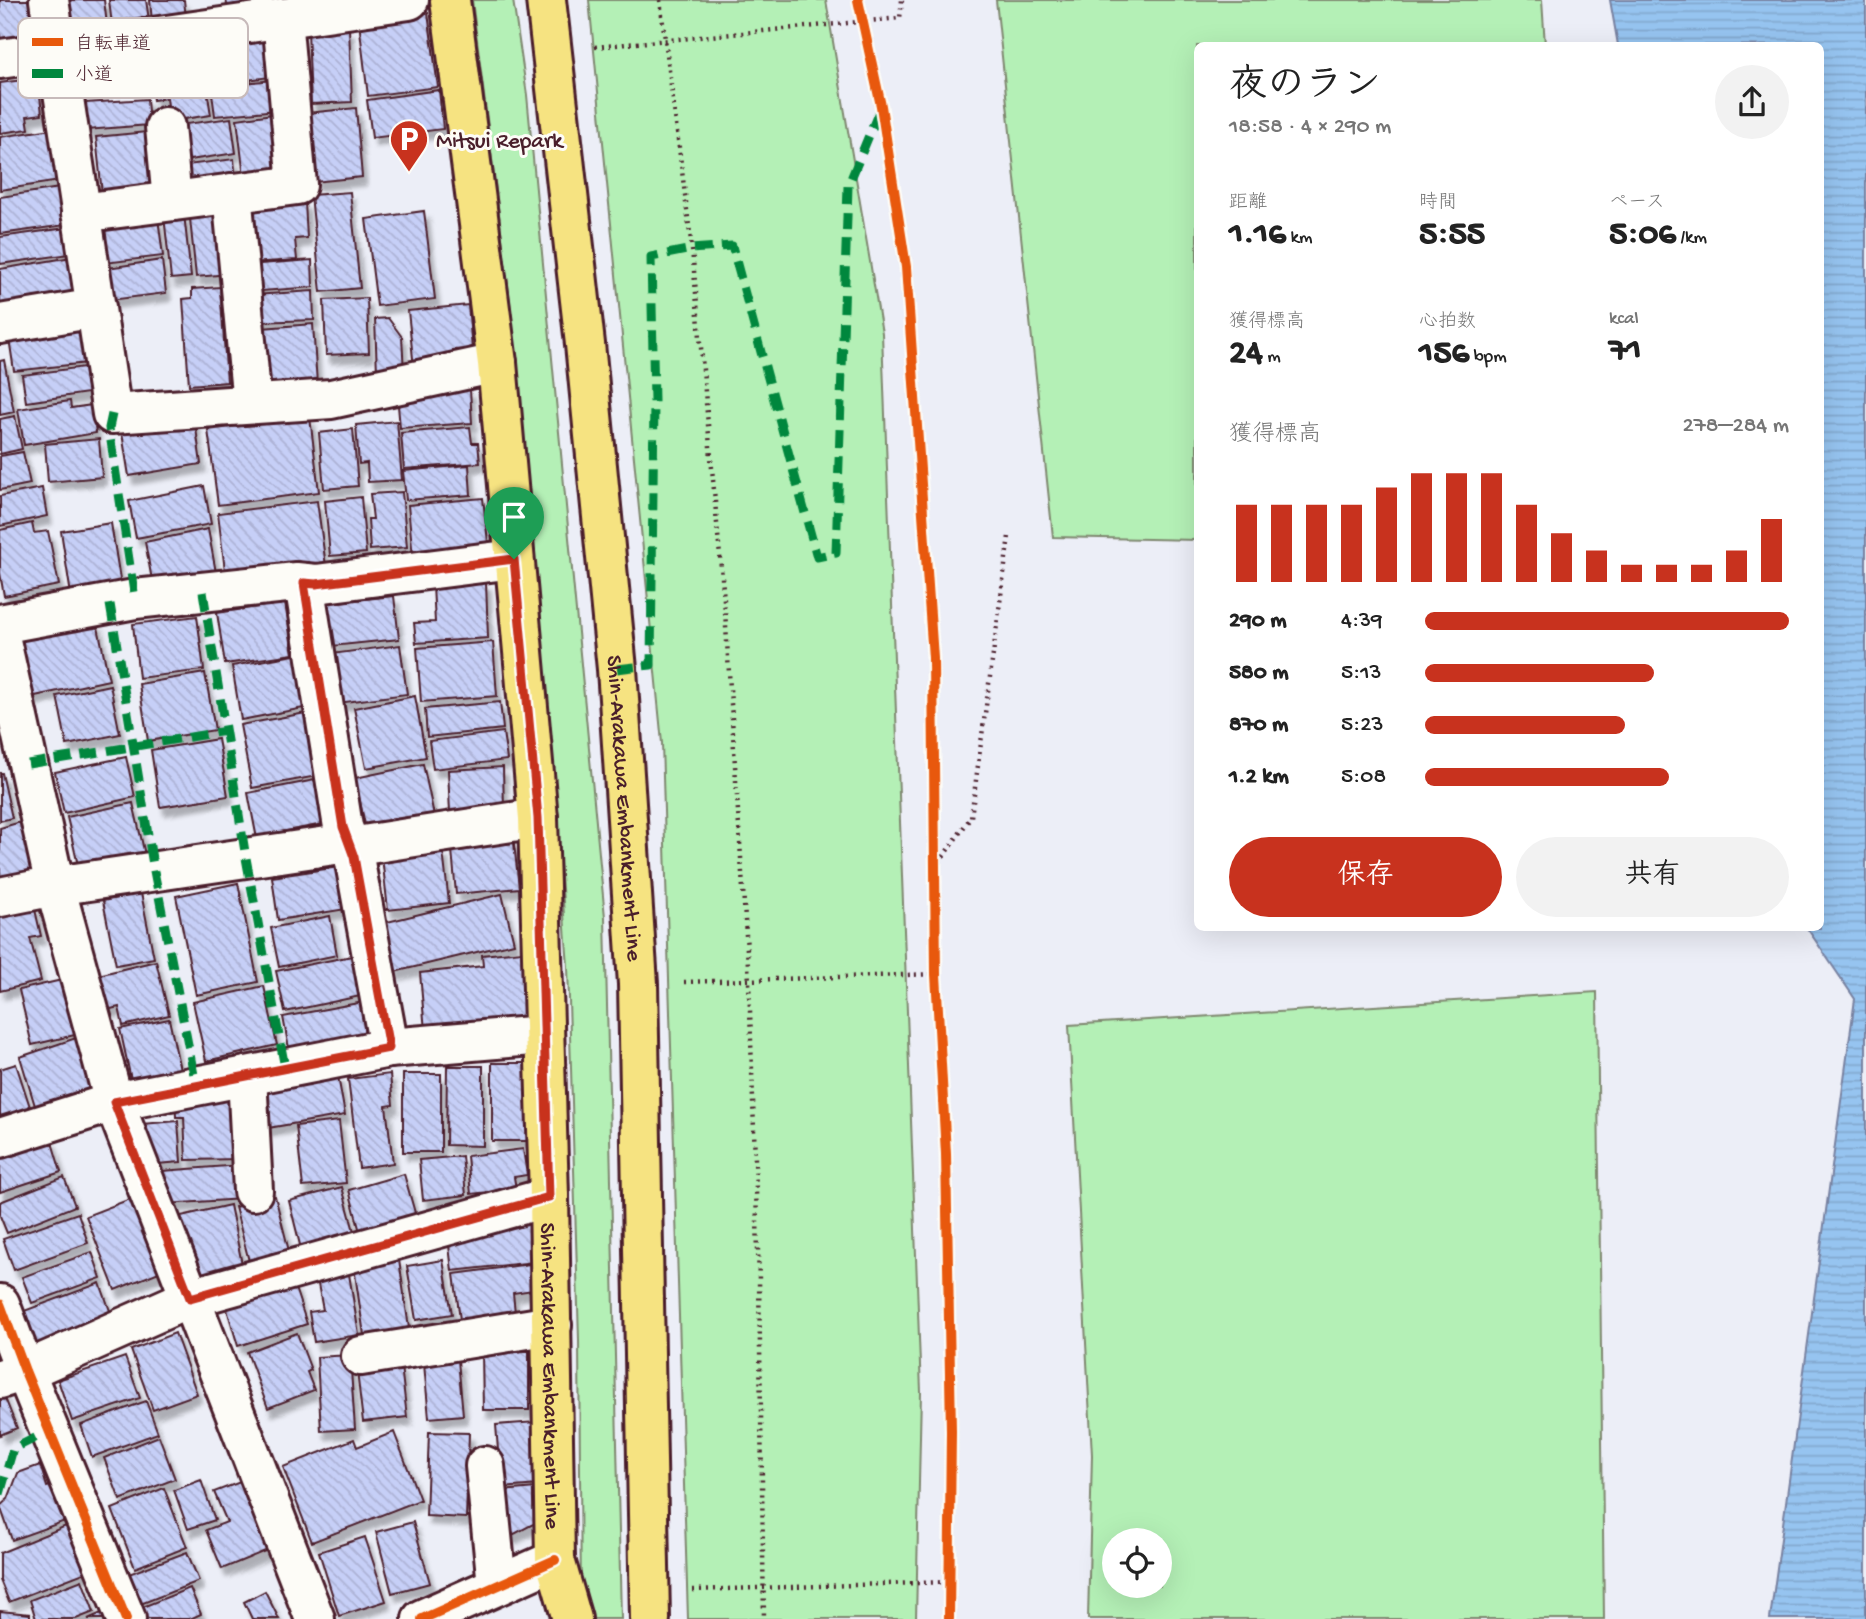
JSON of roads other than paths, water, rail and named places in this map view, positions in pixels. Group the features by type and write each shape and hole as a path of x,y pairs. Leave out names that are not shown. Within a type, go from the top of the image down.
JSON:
{"main road":[{"name":"Shin-Arakawa Embankment Line","path":"450,0 497,363 538,818 552,1325 555,1560 572,1619"},
{"name":"Shin-Arakawa Embankment Line","path":"547,0 585,344 622,747 638,984 650,1605"}],"street":[{"path":"49,0 52,18"},
{"path":"210,15 282,18 408,0"},
{"path":"81,213 297,185 282,18"},
{"path":"0,59 18,56"},
{"path":"63,98 112,414 331,398 497,363"},
{"path":"165,127 172,201"},
{"path":"232,193 252,404"},
{"path":"0,324 96,308"},
{"path":"0,624 135,599 296,582 316,584 514,559"},
{"path":"304,583 343,827 354,857 389,1048"},
{"path":"0,636 55,886 114,1102 315,1619"},
{"path":"0,897 55,886 348,843 362,845 538,818"},
{"path":"0,1138 114,1102 389,1048 544,1035"},
{"path":"247,1076 253,1191"},
{"path":"12,1375 190,1298 549,1197"},
{"path":"0,1304 12,1375 126,1619"},
{"path":"361,1356 552,1325"},
{"path":"484,1600 485,1466"},
{"path":"422,1619 484,1600 555,1560"}],"water":[{"path":"1610,0 1866,0 1866,1619 1770,1619 1855,999 1809,931 1824,931 1824,42 1617,42"}],"place":[{"name":"Mitsui Repark","path":"409,173"}]}
